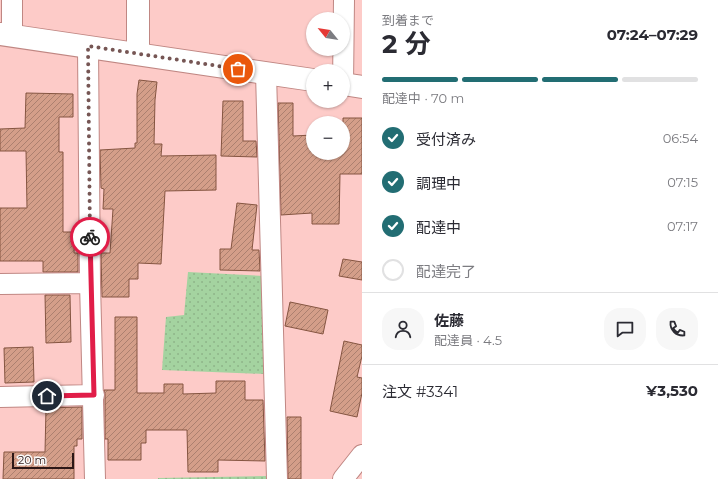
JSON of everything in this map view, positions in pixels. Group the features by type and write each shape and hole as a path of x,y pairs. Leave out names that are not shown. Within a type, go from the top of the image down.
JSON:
{"street":[{"path":"12,0 6,35 306,79"},
{"path":"138,0 138,54"},
{"path":"343,64 344,0"},
{"path":"88,46 90,283 95,479"},
{"path":"266,74 277,479"},
{"path":"350,85 362,87"},
{"path":"0,284 90,283"},
{"path":"0,397 94,395"},
{"path":"343,479 362,455"}],"green space":[{"path":"188,272 264,276 265,374 162,370 166,317 184,315"},
{"path":"267,476 267,479 158,479 158,478"}],"building":[{"path":"139,80 157,82 154,144 162,144 161,156 216,155 216,190 165,191 161,264 138,263 138,279 129,279 129,297 102,297 101,253 110,253 113,209 103,209 104,189 101,188 100,150 135,148 135,143 137,143 137,94"},
{"path":"26,93 73,94 73,117 59,117 59,152 63,152 63,232 75,232 74,253 78,253 78,272 43,272 43,261 0,261 0,208 27,208 26,151 0,151 0,129 25,128"},
{"path":"223,101 243,101 243,141 256,141 257,157 221,156"},
{"path":"278,103 293,103 293,136 306,135 306,160 350,160 350,118 362,118 362,174 340,174 339,224 312,224 312,213 281,215"},
{"path":"237,203 257,205 252,250 259,250 260,271 220,270 220,249 231,249"},
{"path":"343,259 362,262 362,280 339,276"},
{"path":"45,295 70,295 71,342 46,343"},
{"path":"290,302 328,310 323,334 285,326"},
{"path":"115,317 137,317 137,393 164,393 164,384 183,384 183,394 216,393 216,381 245,381 245,400 263,400 265,461 218,460 218,472 188,472 187,430 146,430 146,443 141,443 141,460 108,460 108,439 105,439 104,390 115,390"},
{"path":"344,341 362,345 362,356 357,377 362,378 362,393 357,417 330,411"},
{"path":"33,347 34,382 5,383 4,348"},
{"path":"82,407 82,439 77,439 77,446 74,446 74,479 3,479 4,452 45,452 46,408"},
{"path":"287,417 301,417 301,479 288,479"}],"way so far":[{"path":"90,237 88,46 238,69"}],"route":[{"path":"47,396 94,395 90,237"}]}
